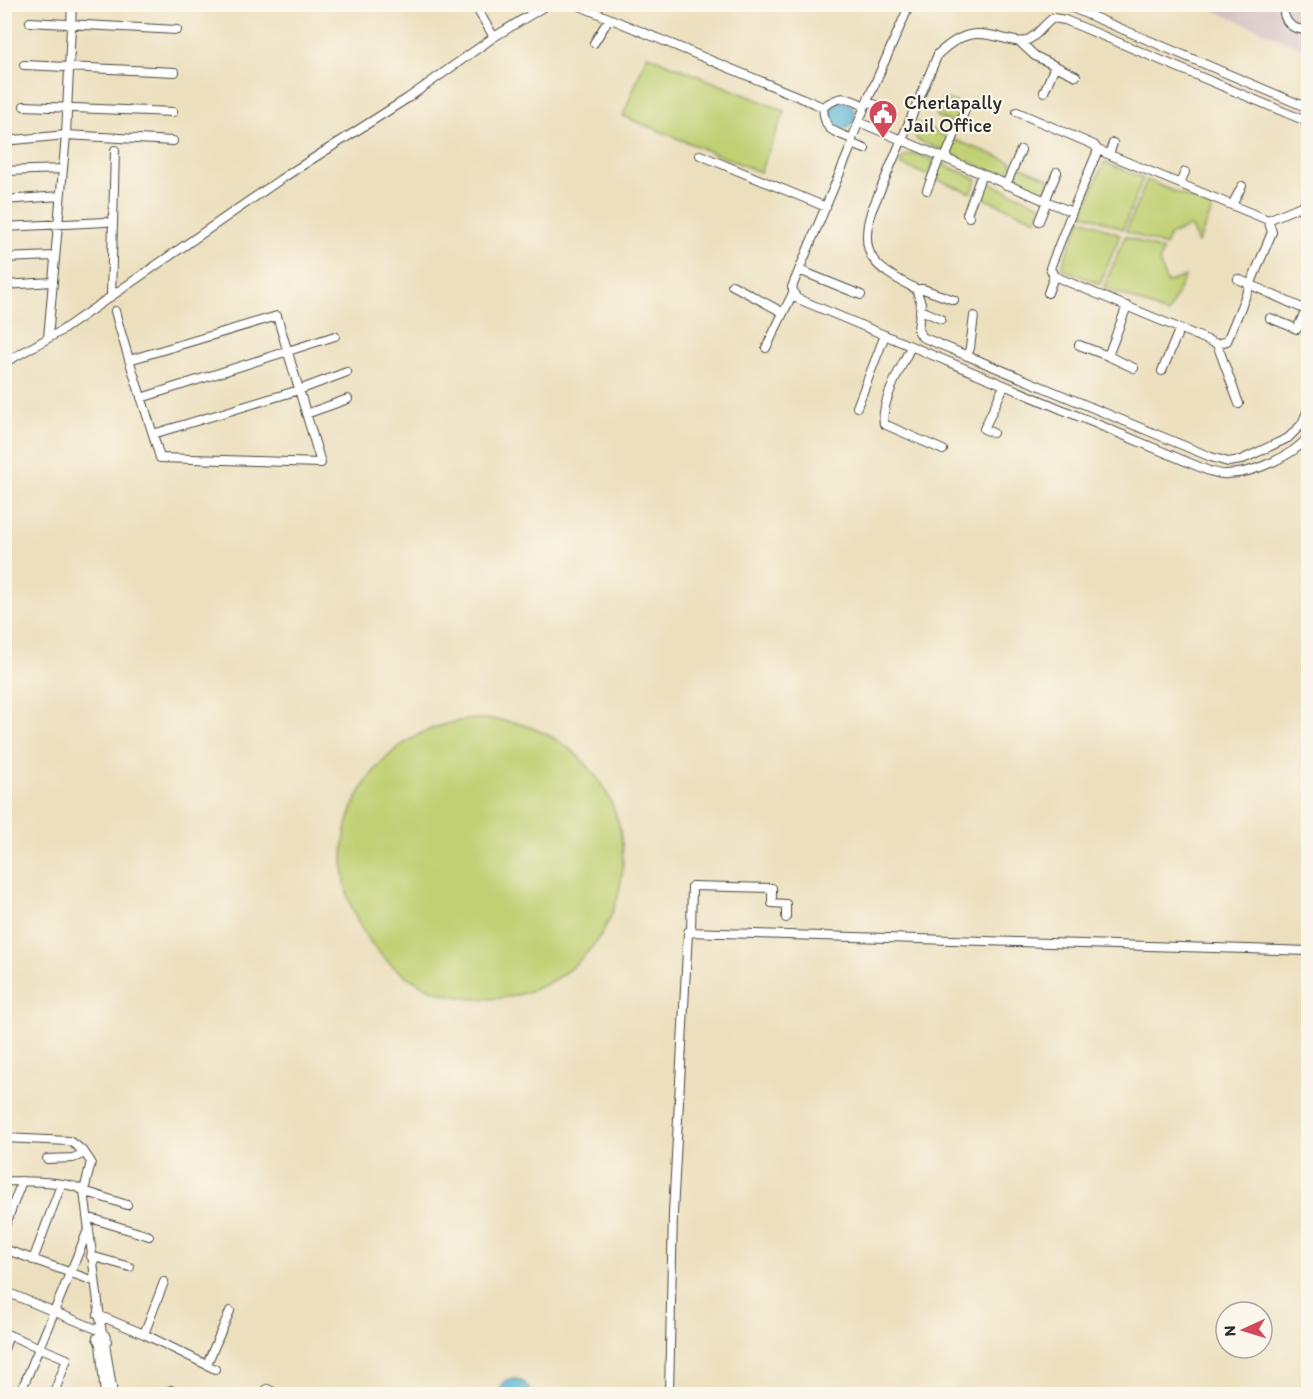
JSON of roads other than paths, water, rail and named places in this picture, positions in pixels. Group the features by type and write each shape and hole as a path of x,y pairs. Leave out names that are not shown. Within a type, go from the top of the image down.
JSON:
{"street":[{"path":"48,338 66,135 72,4"},
{"path":"474,4 494,37"},
{"path":"4,363 48,338 280,178 408,98 494,37 548,4"},
{"path":"575,4 823,107"},
{"path":"910,4 792,287 796,298 1209,471 1225,475 1241,473 1291,453 1308,437"},
{"path":"1063,4 1308,108"},
{"path":"1283,4 1283,11 1289,25 1294,29 1308,30"},
{"path":"1020,42 1033,38 1043,25 1053,18 1065,20 1308,122"},
{"path":"594,44 609,19"},
{"path":"30,22 177,30"},
{"path":"954,300 923,289 916,289 883,271 873,259 867,244 866,230 938,54 953,40 971,33 990,34 1020,42 1032,54 1076,76"},
{"path":"24,65 176,72"},
{"path":"1044,92 1054,66"},
{"path":"823,107 836,98 847,98 883,108"},
{"path":"927,190 967,105"},
{"path":"24,106 173,112"},
{"path":"823,107 824,122 832,131 865,149"},
{"path":"1017,112 1094,145 1098,150 1268,220 1308,203"},
{"path":"900,119 909,123"},
{"path":"859,122 1072,212"},
{"path":"4,141 66,135 173,141"},
{"path":"1109,154 1113,143"},
{"path":"111,296 115,150"},
{"path":"1006,184 1022,150"},
{"path":"1098,150 1050,268 1054,276 1217,344 1227,341 1272,232 1268,220"},
{"path":"700,155 826,207"},
{"path":"4,171 63,169"},
{"path":"1039,221 1057,172"},
{"path":"1180,183 1185,172"},
{"path":"969,217 967,214 982,174"},
{"path":"1232,205 1242,186"},
{"path":"4,200 60,196"},
{"path":"4,227 106,222"},
{"path":"4,258 54,256"},
{"path":"799,270 861,295"},
{"path":"1048,293 1054,276"},
{"path":"1238,279 1307,307 1297,329 1270,318"},
{"path":"4,285 52,282"},
{"path":"732,285 782,312"},
{"path":"916,289 921,303 918,330 922,337 967,356 1003,367 1211,457 1228,462 1241,460 1288,438 1302,424 1308,409"},
{"path":"766,348 793,293"},
{"path":"1108,356 1127,306"},
{"path":"921,310 941,320"},
{"path":"115,311 129,360 160,458 321,463 277,316 129,360"},
{"path":"967,356 974,316"},
{"path":"1162,370 1180,328"},
{"path":"857,407 885,335"},
{"path":"141,398 335,336"},
{"path":"1217,344 1239,404"},
{"path":"1079,345 1134,368"},
{"path":"911,346 886,402 884,424 943,450"},
{"path":"153,434 299,390 347,372"},
{"path":"993,433 984,429 1000,405 1004,386"},
{"path":"306,414 348,399"},
{"path":"1048,414 1052,405"},
{"path":"1085,430 1089,421"},
{"path":"1113,442 1117,433"},
{"path":"691,933 692,885 772,888 772,903 786,904 786,918"},
{"path":"669,1395 673,1214 688,933 1308,951"},
{"path":"4,1138 69,1142 86,1153 91,1162 84,1191 101,1332 97,1338 102,1344 113,1395"},
{"path":"47,1159 73,1158 86,1153"},
{"path":"4,1181 61,1185 81,1189 127,1205"},
{"path":"4,1229 22,1181"},
{"path":"33,1260 61,1185"},
{"path":"87,1217 149,1236"},
{"path":"22,1389 88,1230"},
{"path":"4,1249 94,1281"},
{"path":"92,1256 130,1267"},
{"path":"144,1334 164,1282"},
{"path":"4,1291 101,1332"},
{"path":"207,1364 230,1311"},
{"path":"98,1315 144,1334 215,1369"},
{"path":"4,1349 7,1334 67,1359 56,1388"},
{"path":"104,1358 105,1395"},
{"path":"267,1389 278,1395"}],"water":[{"path":"841,101 851,105 855,115 851,125 841,129 831,125 827,115 831,105"},
{"path":"516,1379 525,1383 532,1394 499,1394 504,1381"}],"place":[{"name":"Cherlapally Jail Office","path":"883,140"}]}
